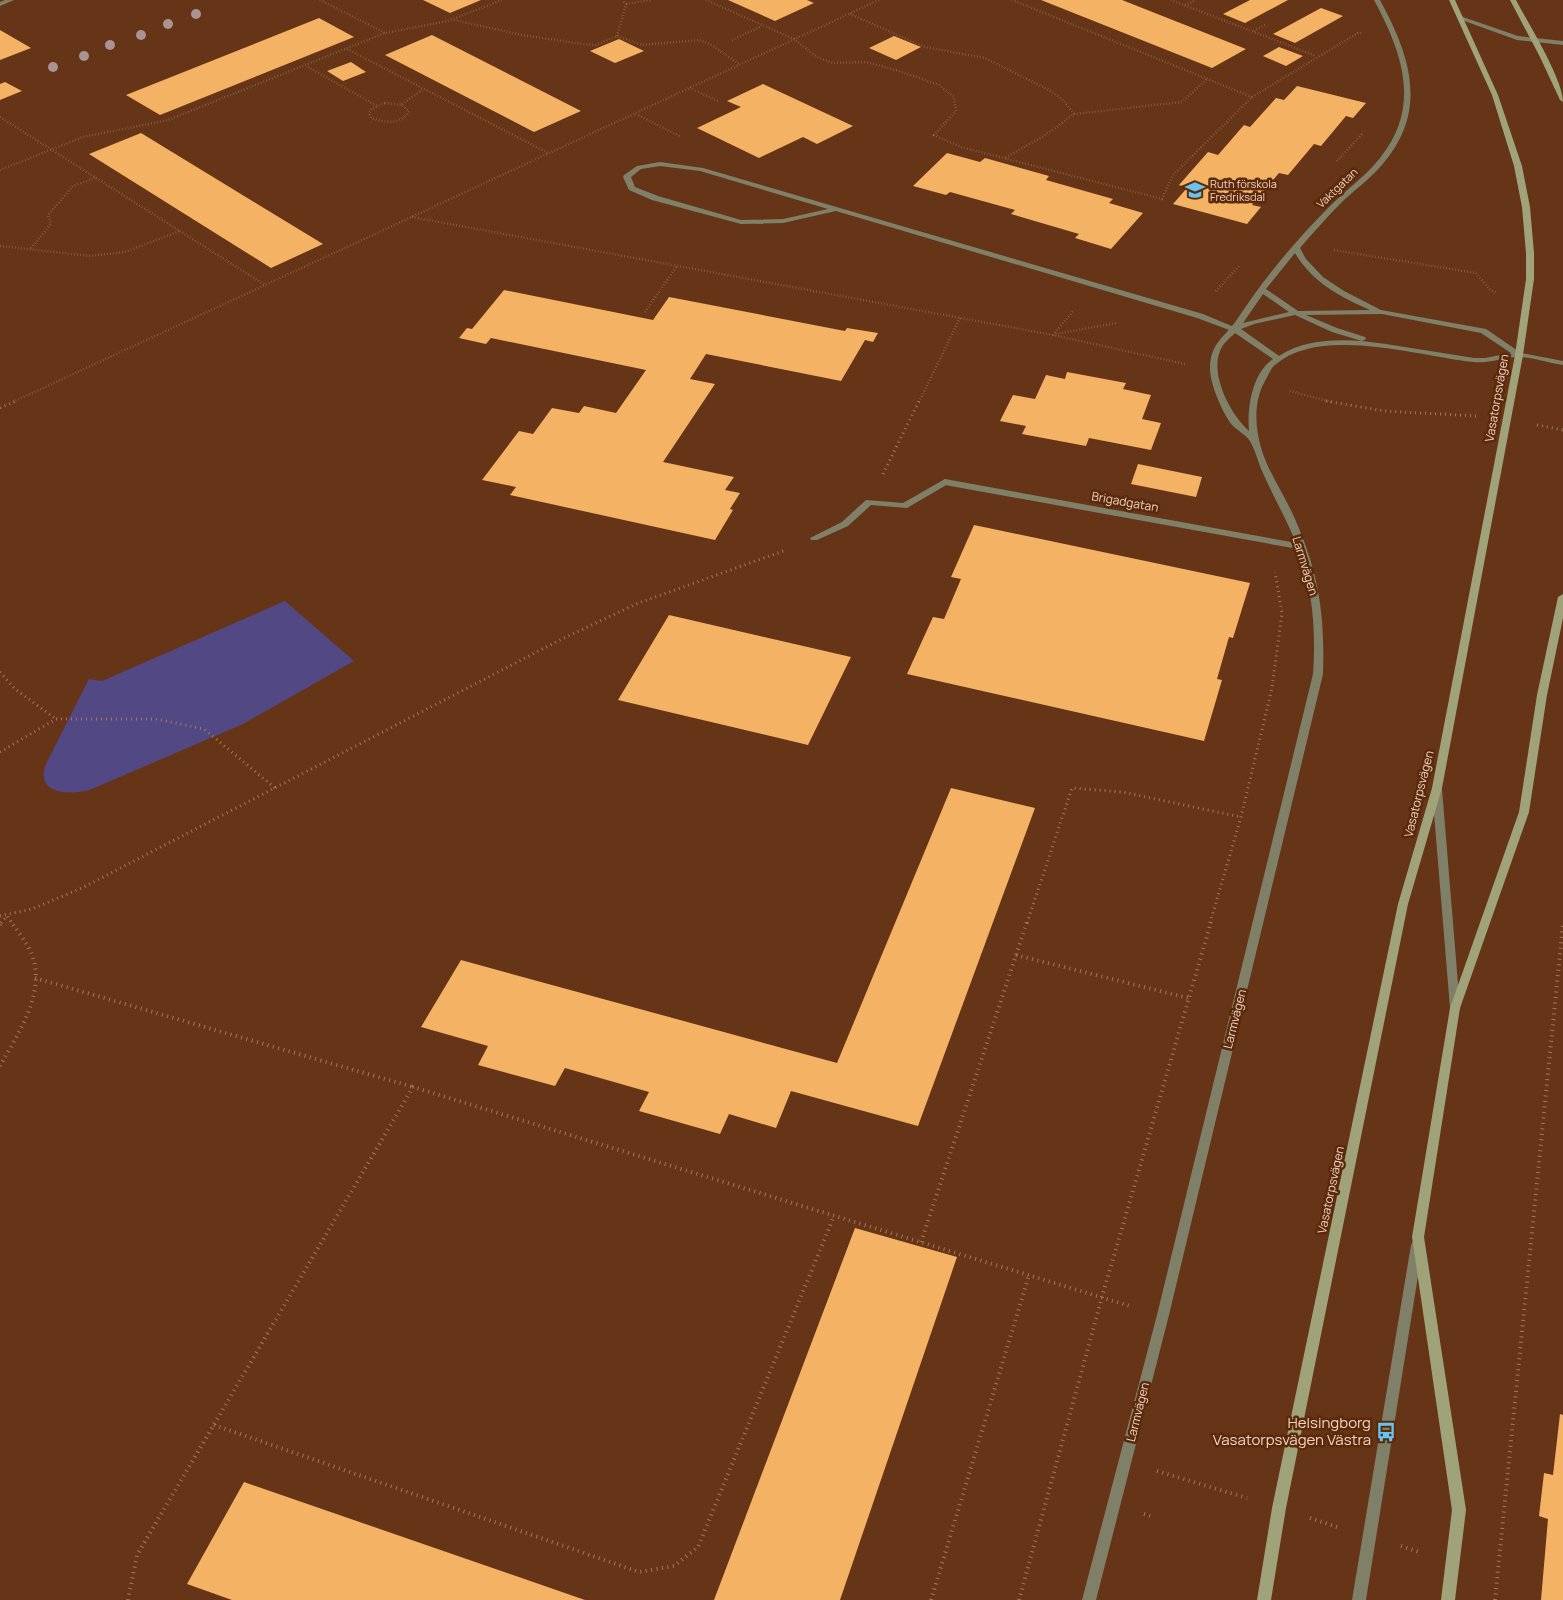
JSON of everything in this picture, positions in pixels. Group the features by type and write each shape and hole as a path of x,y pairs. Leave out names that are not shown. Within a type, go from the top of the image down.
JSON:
{"main road":[{"name":"Vasatorpsvägen","path":"1264,1600 1279,1508 1403,904 1437,788 1519,355 1527,297 1530,253 1526,207 1518,166 1495,95 1452,0"},
{"path":"1513,0 1563,100"},
{"path":"1448,1600 1459,1510 1418,1237 1455,1008 1524,812 1542,695 1563,596"}],"street":[{"path":"0,4 12,0"},
{"name":"Vaktgatan","path":"1234,329 1261,289 1297,246 1333,207 1384,159 1400,134 1408,106 1410,85 1396,37 1377,0"},
{"path":"1461,18 1517,38 1534,42 1563,43"},
{"path":"836,209 783,221 741,222 655,198 632,188 627,177 639,167 660,164 701,169 1200,316 1234,329 1277,358"},
{"path":"1297,246 1301,260 1327,285 1352,300 1382,312"},
{"path":"1261,289 1294,313 1345,334 1373,343"},
{"name":"Larmvägen","path":"1255,442 1235,423 1217,388 1214,370 1216,351 1223,340 1234,329 1271,317 1294,313 1382,312 1483,331 1519,355"},
{"name":"Larmvägen","path":"1089,1600 1163,1315 1318,674 1317,607 1311,576 1290,519 1273,486 1255,442 1254,400 1260,380 1268,366 1286,353 1305,347 1335,343 1373,343 1476,361 1519,355 1563,363"},
{"name":"Brigadgatan","path":"869,502 904,506 945,482 1301,547"},
{"path":"814,538 845,524 869,502"},
{"path":"1437,788 1455,1008"},
{"path":"1360,1600 1418,1237"}],"path":[{"path":"320,0 385,33"},
{"path":"0,170 82,137 168,120 385,33 452,19 502,0"},
{"path":"622,0 626,4"},
{"path":"626,4 651,0"},
{"path":"706,0 794,39 817,57 833,63 866,62 939,85 954,97 956,111 934,135 961,147 1162,199 1173,175 1252,97 1317,56 1358,33 1396,37"},
{"path":"0,408 879,0"},
{"path":"1012,0 1252,97"},
{"path":"1171,0 1317,56"},
{"path":"1184,5 1196,0"},
{"path":"617,36 626,4"},
{"path":"849,14 925,47 985,58 1051,91 1064,101 1074,114"},
{"path":"452,19 522,35 583,44 596,45 617,36 642,45 699,40 710,44 739,65"},
{"path":"1253,32 1267,24"},
{"path":"732,40 762,25"},
{"path":"346,48 548,154"},
{"path":"308,67 377,106"},
{"path":"1005,158 1047,134 1074,114 1182,102 1207,79"},
{"path":"690,88 720,102"},
{"path":"402,104 424,89"},
{"path":"385,103 402,104 408,107 410,111 402,119 385,122 371,118 369,114 371,109 377,106 385,103"},
{"path":"0,117 265,285"},
{"path":"1333,165 1366,129"},
{"path":"31,248 51,224 48,215 73,186 95,178"},
{"path":"412,217 1053,335 1188,364 1189,371"},
{"path":"0,246 90,256 125,252 180,231"},
{"path":"1297,246 1476,273 1494,293 1527,297"},
{"path":"1200,316 1210,298 1242,263"},
{"path":"645,312 677,266"},
{"path":"869,502 960,318"},
{"path":"1260,380 1282,389 1341,405 1386,411 1456,413 1563,430"},
{"path":"0,916 30,911 50,904 558,641 636,604 745,566 814,538"},
{"path":"1019,1600 1102,1298 1241,816 1272,688 1282,613 1274,564 1265,541"},
{"path":"0,672 15,689 56,719"},
{"path":"0,752 56,719 156,719 204,729 275,788"},
{"path":"921,1242 1072,788 1122,792 1241,816"},
{"path":"0,925 7,916"},
{"path":"0,1066 30,1007 35,978 34,960 7,916"},
{"path":"1495,1600 1563,924"},
{"path":"1016,955 1188,998"},
{"path":"35,978 413,1087 1163,1315"},
{"path":"128,1600 137,1555 413,1087"},
{"path":"213,1425 640,1572 674,1566 698,1547 834,1216"},
{"path":"931,1600 1030,1275"}],"shaded area":[{"path":"285,601 354,661 243,724 92,789 75,792 57,791 45,782 46,764 89,679 102,681"}],"building":[{"path":"423,0 481,0 450,13"},
{"path":"728,0 807,0 814,3 775,21"},
{"path":"1041,0 1122,0 1246,49 1212,68"},
{"path":"1250,0 1288,0 1245,23 1223,14"},
{"path":"1321,8 1343,16 1295,43 1273,34"},
{"path":"319,18 354,37 160,115 126,95"},
{"path":"0,30 31,48 0,60"},
{"path":"432,35 581,111 534,132 385,55"},
{"path":"894,36 921,47 896,60 869,48"},
{"path":"619,39 644,51 615,63 590,51"},
{"path":"1279,47 1303,56 1286,66 1263,56"},
{"path":"351,62 366,72 343,81 327,71"},
{"path":"5,82 22,91 0,100 0,84"},
{"path":"763,84 853,126 817,144 803,137 759,158 697,128 741,107 727,101"},
{"path":"1297,86 1366,103 1353,118 1346,116 1321,146 1314,144 1288,175 1279,173 1252,205 1261,207 1247,224 1173,204 1187,188 1179,185 1208,152 1218,155 1244,125 1250,127 1276,98 1284,100"},
{"path":"141,133 323,244 271,268 89,154"},
{"path":"947,153 980,162 985,158 1049,176 1046,180 1113,199 1109,203 1143,213 1111,249 1075,238 1079,234 1011,214 1015,210 950,192 946,195 913,186"},
{"path":"504,290 653,320 669,297 845,331 847,328 878,333 873,342 865,340 841,381 706,354 690,379 715,384 663,462 734,477 725,490 740,493 730,509 733,510 715,540 510,495 516,487 482,480 519,431 533,434 552,408 579,413 584,406 616,413 646,370 491,338 486,344 459,338 467,328 472,329"},
{"path":"1067,372 1126,383 1123,389 1151,395 1142,419 1161,423 1151,450 1089,438 1086,446 1022,434 1026,426 1000,421 1013,395 1035,399 1046,375 1065,379"},
{"path":"1138,464 1202,477 1196,497 1131,484"},
{"path":"974,525 1250,583 1233,638 1229,637 1217,679 1222,680 1204,741 907,674 933,617 944,619 961,579 951,577"},
{"path":"669,615 851,657 808,745 618,700"},
{"path":"951,788 1035,808 918,1126 791,1091 776,1128 729,1114 720,1134 639,1111 649,1092 565,1068 555,1086 478,1065 488,1046 421,1027 461,960 837,1063"},
{"path":"855,1228 957,1257 840,1600 714,1600"},
{"path":"1560,1414 1563,1415 1563,1600 1541,1600 1548,1519 1539,1516 1544,1473 1553,1475"},
{"path":"244,1482 585,1600 232,1600 187,1584"}],"place":[{"name":"Ruth förskola Fredriksdal","path":"1195,190"},
{"name":"Helsingborg Vasatorpsvägen Västra","path":"1386,1432"}]}
